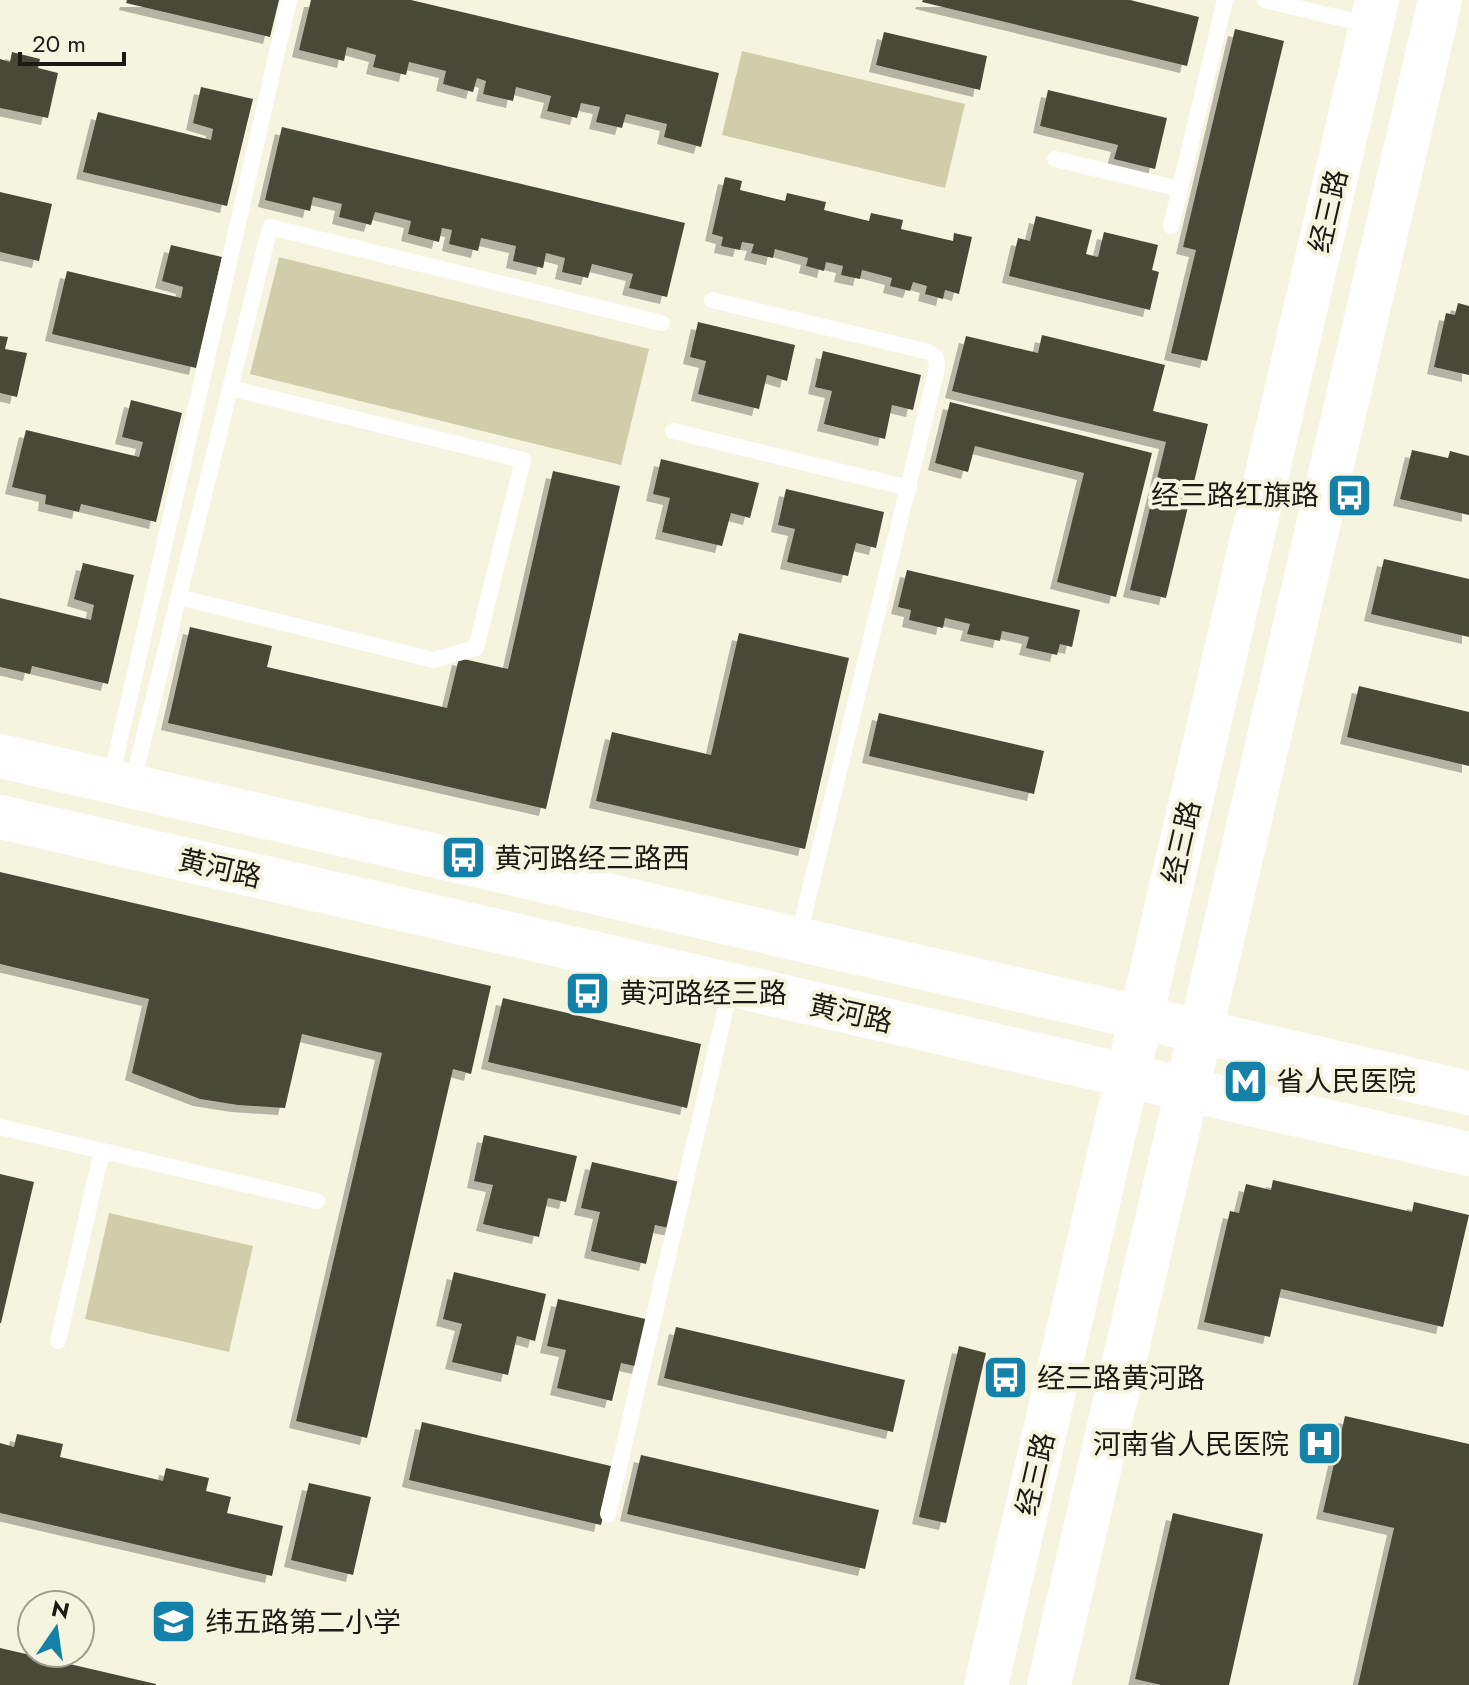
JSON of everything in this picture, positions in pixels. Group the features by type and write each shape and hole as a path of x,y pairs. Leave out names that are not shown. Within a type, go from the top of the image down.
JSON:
{"main road":[{"path":"1049,1685 1440,0"},
{"name":"经三路","path":"986,1685 1374,13"},
{"path":"0,756 1469,1093"},
{"name":"黄河路","path":"0,817 1469,1154"}],"lane":[{"path":"121,785 289,0"},
{"path":"1171,226 1225,0"},
{"path":"1270,1 1374,13"},
{"path":"1055,159 1180,189"},
{"path":"121,785 178,597 270,227 662,323"},
{"path":"712,300 929,352 936,358 937,368 909,488 798,940"},
{"path":"178,597 434,660 476,648 523,460 230,388"},
{"path":"673,431 909,488"},
{"path":"608,1514 731,986"},
{"path":"0,1127 317,1201"},
{"path":"58,1341 102,1151"}],"shaded area":[{"path":"742,51 965,104 945,188 722,135"},
{"path":"279,257 649,349 621,465 250,374"},
{"path":"109,1213 253,1246 229,1352 85,1319"}],"building":[{"path":"127,0 279,0 270,37 126,3"},
{"path":"311,0 411,0 719,73 701,147 664,137 667,124 626,114 622,128 596,122 600,107 581,103 577,118 547,111 551,96 516,87 513,101 483,94 486,81 477,78 473,92 443,84 446,71 409,62 406,75 373,67 376,55 347,47 344,61 299,50"},
{"path":"923,0 1130,0 1199,17 1187,66"},
{"path":"1235,29 1284,41 1207,361 1171,353 1196,250 1183,247"},
{"path":"884,32 987,56 980,90 876,65"},
{"path":"12,52 40,59 38,68 58,73 48,118 0,108 0,59 10,62"},
{"path":"201,87 253,99 227,206 83,172 98,112 211,140 213,129 193,123"},
{"path":"1048,90 1167,118 1155,169 1114,159 1118,145 1040,126"},
{"path":"282,127 685,223 667,297 629,288 633,274 592,264 588,278 562,272 565,258 546,253 543,268 513,261 516,246 481,238 478,251 449,244 452,230 442,228 439,242 408,234 411,221 375,212 371,225 339,217 342,204 313,197 310,211 265,200"},
{"path":"725,177 742,181 740,190 785,201 787,193 826,202 824,210 869,221 871,213 903,220 901,229 953,241 954,233 972,237 959,294 945,290 943,299 925,294 927,286 913,282 910,291 890,286 892,278 862,270 860,279 841,275 843,266 826,262 824,271 806,266 808,258 775,249 773,258 751,253 754,244 742,242 740,250 721,246 723,237 712,234"},
{"path":"0,192 52,204 39,261 0,252"},
{"path":"1036,216 1092,230 1086,254 1098,257 1104,232 1158,245 1152,270 1159,272 1150,310 1009,276 1018,238 1030,241"},
{"path":"171,245 222,257 196,368 52,334 67,271 181,298 183,287 162,281"},
{"path":"1458,303 1469,306 1469,375 1434,367 1446,313 1455,315"},
{"path":"698,322 795,345 787,381 767,375 759,409 698,394 706,361 690,357"},
{"path":"1042,335 1165,365 1153,411 1208,424 1166,598 1130,590 1166,442 952,391 966,336 1038,353"},
{"path":"0,336 8,337 5,349 27,353 17,397 0,393"},
{"path":"823,351 921,375 913,410 892,405 885,439 824,424 832,391 815,387"},
{"path":"131,400 182,413 156,522 81,504 79,512 45,504 46,495 12,487 26,430 139,457 143,442 122,437"},
{"path":"950,402 1152,453 1116,597 1057,582 1084,473 975,446 968,472 935,463"},
{"path":"1412,450 1448,458 1450,451 1469,456 1469,515 1400,499"},
{"path":"661,459 759,483 750,518 731,513 722,546 662,532 670,498 653,494"},
{"path":"553,471 620,486 546,809 168,723 190,627 272,646 267,667 447,708 459,658 508,669"},
{"path":"786,489 884,512 876,548 856,543 848,576 787,562 795,529 778,525"},
{"path":"1384,559 1469,579 1469,637 1371,614"},
{"path":"83,563 134,575 108,684 32,666 30,674 0,667 0,598 91,620 94,605 74,599"},
{"path":"907,570 1080,610 1072,647 1060,644 1057,655 1026,648 1029,637 1002,631 1000,641 967,634 970,624 945,618 943,628 909,620 911,610 898,607"},
{"path":"739,633 849,658 805,849 596,801 612,732 711,755"},
{"path":"1359,686 1469,712 1469,766 1347,737"},
{"path":"879,713 1044,751 1034,794 869,756"},
{"path":"0,872 491,986 471,1074 453,1069 367,1438 296,1421 382,1053 302,1034 285,1108 200,1099 132,1073 149,999 0,964"},
{"path":"503,998 701,1044 687,1108 488,1062"},
{"path":"484,1135 577,1156 566,1202 548,1198 539,1237 483,1224 493,1185 474,1181"},
{"path":"592,1162 684,1183 674,1229 655,1225 646,1264 591,1251 600,1212 581,1208"},
{"path":"0,1174 34,1182 1,1323 0,1323"},
{"path":"1273,1180 1412,1212 1414,1202 1469,1215 1443,1327 1281,1289 1270,1337 1204,1322 1230,1211 1239,1213 1246,1184 1271,1190"},
{"path":"454,1272 546,1294 535,1341 517,1336 508,1375 452,1362 462,1324 443,1319"},
{"path":"558,1299 650,1320 639,1367 621,1363 612,1401 557,1388 566,1350 547,1346"},
{"path":"676,1327 905,1380 893,1432 664,1378"},
{"path":"959,1346 986,1353 946,1523 919,1517"},
{"path":"1345,1416 1469,1444 1469,1685 1358,1685 1394,1528 1323,1512"},
{"path":"422,1422 615,1467 601,1525 409,1480"},
{"path":"17,1434 63,1444 60,1457 163,1481 166,1468 209,1478 206,1491 231,1497 227,1513 283,1526 272,1576 0,1513 0,1443 14,1447"},
{"path":"641,1455 879,1510 865,1569 627,1514"},
{"path":"309,1483 371,1497 353,1575 291,1560"},
{"path":"1173,1513 1263,1534 1229,1685 1161,1685 1135,1679"},
{"path":"0,1648 16,1652 16,1669 91,1669 156,1684 156,1685 0,1685"}],"place":[{"name":"经三路红旗路","path":"1350,495"},
{"name":"黄河路经三路西","path":"463,858"},
{"name":"黄河路经三路","path":"588,993"},
{"name":"省人民医院","path":"1245,1081"},
{"name":"经三路黄河路","path":"1006,1378"},
{"name":"河南省人民医院","path":"1320,1444"},
{"name":"纬五路第二小学","path":"174,1622"}]}
